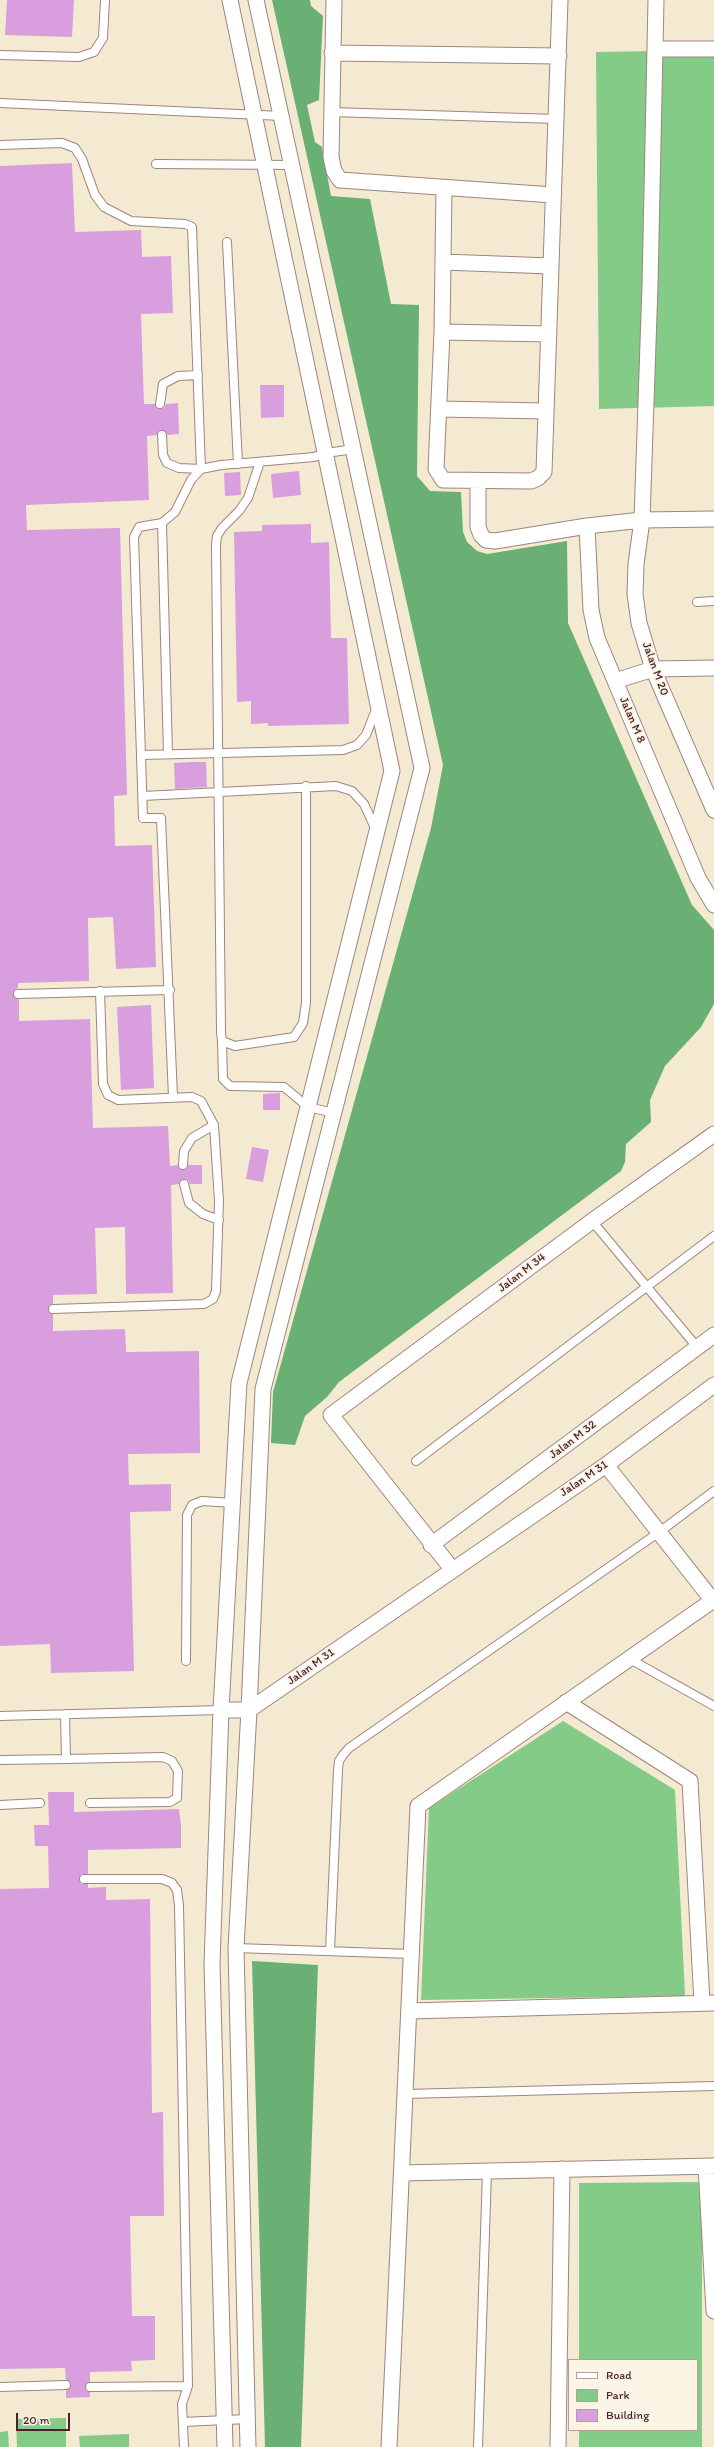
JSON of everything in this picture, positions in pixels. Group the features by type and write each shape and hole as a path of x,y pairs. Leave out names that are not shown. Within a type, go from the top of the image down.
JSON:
{"street":[{"path":"224,2447 212,1964 222,1710 239,1383 392,771 230,0"},
{"path":"248,2447 236,1948 249,1710 262,1389 422,768 256,0"},
{"path":"334,0 331,157 334,171 340,180 553,195"},
{"path":"444,188 442,332 436,469 439,476 444,480 531,481 538,478 544,472 560,0"},
{"name":"Jalan M 20","path":"656,0 656,49 642,520 636,564 635,594 639,623 653,669 714,810"},
{"path":"656,49 714,49"},
{"path":"332,53 559,56"},
{"path":"443,262 551,266"},
{"path":"442,332 549,334"},
{"path":"439,409 545,411"},
{"path":"478,481 478,527 481,535 486,540 495,541 587,526 642,520 714,519"},
{"name":"Jalan M 8","path":"587,526 591,610 597,638 698,878 714,905"},
{"path":"615,681 653,669 714,668"},
{"name":"Jalan M 34","path":"431,1545 331,1415 592,1221 714,1134"},
{"name":"Jalan M 32","path":"431,1545 714,1335"},
{"name":"Jalan M 31","path":"249,1710 452,1569 606,1465 714,1385"},
{"path":"389,2447 418,1806 628,1658 713,1602 606,1465"},
{"path":"431,1545 452,1569"},
{"path":"409,2011 708,2003 690,1781 566,1702"},
{"path":"222,1710 249,1710"},
{"path":"402,2173 710,2166 714,2311"},
{"path":"558,2447 562,2169"}],"lane":[{"path":"0,56 79,58 94,52 103,38 106,0"},
{"path":"0,103 254,116 282,116"},
{"path":"331,112 557,119"},
{"path":"0,144 62,143 75,148 82,159 95,195 104,207 131,221 185,224 192,227 201,469 191,480 175,512 162,523 139,527 134,537 143,818 161,818 170,990 173,1097"},
{"path":"156,164 293,166"},
{"path":"227,242 238,464"},
{"path":"160,404 164,384 178,376 198,375"},
{"path":"162,435 163,455 167,463 179,468 201,469 238,464 314,458 326,453 354,449"},
{"path":"260,462 248,498 217,536 223,1079 230,1086 284,1087 308,1107 334,1113"},
{"path":"162,523 168,754"},
{"path":"697,602 714,601"},
{"path":"142,755 343,750 357,745 366,735 378,704"},
{"path":"143,796 306,786 336,786 352,792 364,804 377,831"},
{"path":"222,1041 235,1046 294,1037 302,1023 306,1003 306,786"},
{"path":"18,994 170,990"},
{"path":"53,1309 183,1306 204,1304 213,1299 216,1291 219,1220 214,1125 201,1101 192,1098 173,1097 118,1100 108,1095 103,1084 100,991"},
{"path":"183,1165 184,1151 192,1138 214,1125"},
{"path":"184,1184 189,1203 203,1214 219,1220"},
{"path":"592,1221 697,1347"},
{"path":"416,1461 714,1236"},
{"path":"330,1951 338,1770 339,1761 343,1755 362,1739 658,1533 714,1491"},
{"path":"186,1661 187,1515 192,1505 202,1501 233,1503"},
{"path":"628,1658 714,1706"},
{"path":"0,1716 222,1710"},
{"path":"65,1714 66,1759"},
{"path":"0,1760 163,1757 172,1761 178,1772 177,1798 170,1802 90,1803"},
{"path":"0,1805 40,1803"},
{"path":"84,1879 162,1879 172,1883 177,1890 179,1905 188,2386 182,2404 184,2447"},
{"path":"236,1948 412,1954"},
{"path":"405,2094 714,2086"},
{"path":"478,2447 487,2171"},
{"path":"0,2387 66,2385"},
{"path":"90,2387 188,2386"},
{"path":"183,2422 248,2419"}],"green space":[{"path":"272,0 310,0 311,6 323,16 319,100 307,105 315,142 322,147 331,196 370,199 391,304 419,305 417,476 430,491 461,492 463,532 467,542 477,551 487,554 567,541 568,623 692,905 714,930 714,1004 701,1027 665,1066 650,1100 651,1122 626,1144 625,1162 621,1171 339,1382 327,1397 305,1416 295,1445 271,1443 273,1392 431,828 443,765"},
{"path":"714,50 714,406 599,409 596,52"},
{"path":"563,1721 675,1790 685,1996 421,2000 429,1808"},
{"path":"252,1961 318,1965 301,2447 265,2447"},
{"path":"702,2182 702,2447 579,2447 579,2431 698,2431 698,2359 579,2359 579,2183"},
{"path":"66,2418 66,2447 17,2447 16,2419"},
{"path":"8,2431 9,2447 0,2447 0,2432"},
{"path":"129,2434 129,2447 80,2447 79,2436"}],"building":[{"path":"7,0 74,0 72,37 5,35"},
{"path":"72,163 75,232 141,230 142,257 171,256 173,313 141,314 144,404 155,404 160,409 164,408 166,404 178,403 179,434 168,435 162,430 157,435 147,436 149,500 26,505 27,530 120,528 127,795 114,796 115,846 152,845 156,967 116,969 113,917 88,918 89,981 18,983 18,988 15,990 13,995 19,999 19,1021 90,1019 93,1128 168,1126 170,1166 178,1165 183,1170 188,1165 202,1165 202,1184 190,1184 188,1180 183,1179 179,1184 171,1185 173,1293 126,1294 125,1227 95,1228 97,1294 53,1295 53,1304 48,1309 53,1314 53,1331 125,1329 126,1352 199,1351 200,1453 128,1454 129,1485 171,1484 171,1511 130,1512 134,1671 51,1673 50,1644 0,1646 0,166"},
{"path":"260,385 284,385 284,417 261,418"},
{"path":"299,471 301,495 273,498 271,474"},
{"path":"240,472 241,495 225,496 224,473"},
{"path":"311,524 311,543 329,542 331,638 347,638 349,724 268,726 268,723 251,724 251,701 237,702 234,532 262,531 262,525"},
{"path":"206,762 207,787 175,789 174,763"},
{"path":"151,1005 154,1088 121,1090 117,1007"},
{"path":"280,1093 280,1110 263,1110 263,1094"},
{"path":"252,1147 269,1150 263,1182 246,1179"},
{"path":"48,1792 74,1792 74,1812 179,1809 181,1825 181,1848 88,1850 88,1874 82,1874 79,1879 81,1884 88,1884 88,1888 106,1887 106,1900 150,1899 152,2113 163,2112 164,2216 130,2216 132,2316 155,2316 155,2360 131,2361 132,2371 90,2372 90,2382 85,2387 90,2392 90,2397 66,2398 66,2391 71,2385 66,2380 65,2368 0,2369 0,1889 49,1888 48,1846 35,1846 34,1825 49,1825"}]}
